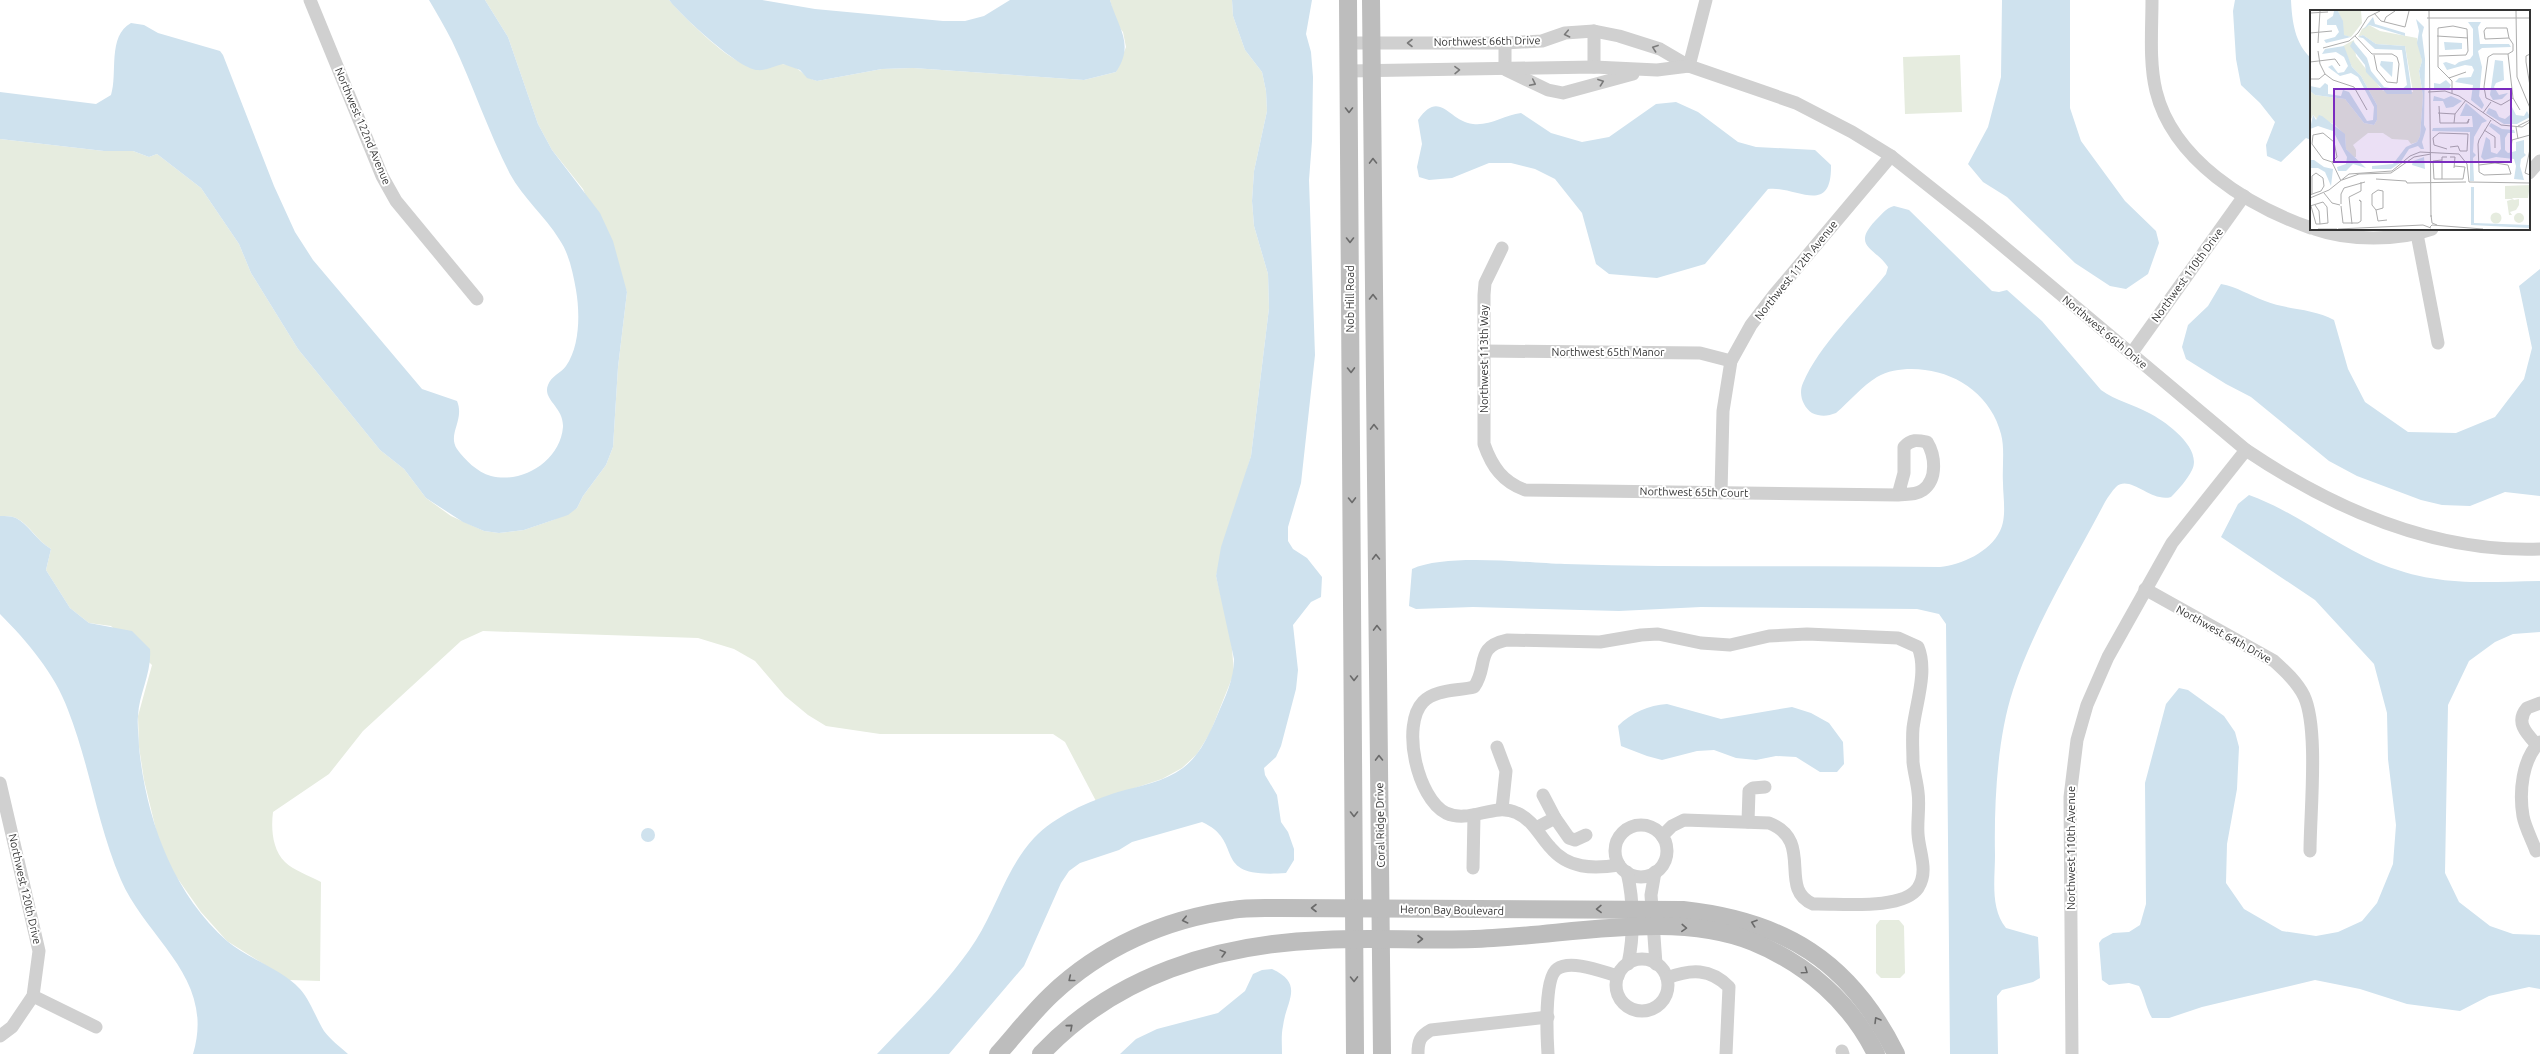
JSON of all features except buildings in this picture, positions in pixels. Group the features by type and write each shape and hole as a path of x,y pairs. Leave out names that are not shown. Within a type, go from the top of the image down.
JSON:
{"main road":[{"name":"Nob Hill Road","path":"1348,0 1353,597 1353,908"},
{"name":"Nob Hill Road","path":"1371,0 1376,596"},
{"name":"Coral Ridge Drive","path":"1376,596 1382,1054"},
{"name":"Heron Bay Boulevard","path":"998,1054 1051,995 1095,959 1134,938 1180,920 1233,910 1353,908 1631,909 1720,914 1755,923 1789,939 1822,960 1846,980 1874,1014 1896,1054"},
{"path":"1353,908 1355,1054"},
{"path":"1041,1054 1077,1021 1117,993 1151,975 1192,961 1239,948 1283,942 1381,939 1490,939 1653,927 1686,928 1720,932 1752,942 1783,956 1806,971 1837,998 1852,1014 1876,1054"}],"street":[{"name":"Northwest 122nd Avenue","path":"310,0 382,176 396,201 477,299"},
{"path":"1689,66 1706,0"},
{"path":"2152,0 2152,70 2156,91 2165,116 2179,138 2199,162 2244,196 2282,217 2310,228"},
{"name":"Northwest 66th Drive","path":"1348,43 1505,43 1542,41 1566,33 1594,32 1619,36 1660,49 1689,66 1785,98 1852,132 1891,156 1978,225 2246,450 2282,474 2320,496 2357,513 2397,526 2486,546 2540,549"},
{"path":"1594,32 1594,67"},
{"path":"1505,43 1505,69"},
{"name":"Northwest 66th Drive","path":"1505,69 1548,90 1563,93 1620,76 1689,66"},
{"name":"Northwest 66th Drive","path":"1348,71 1594,67 1657,70"},
{"name":"Northwest 112th Avenue","path":"1721,493 1723,411 1731,361 1751,325 1774,295 1891,156"},
{"path":"2530,172 2540,161"},
{"name":"Northwest 110th Drive","path":"2130,354 2244,196"},
{"path":"2321,230 2354,236 2417,234 2429,230"},
{"path":"2417,234 2438,343"},
{"name":"Northwest 113th Way","path":"1497,471 1489,458 1484,444 1485,283 1502,248"},
{"name":"Northwest 65th Manor","path":"1484,351 1700,353 1731,361"},
{"name":"Northwest 110th Avenue","path":"2072,1054 2070,797 2074,763 2087,705 2108,657 2145,589 2187,522 2246,450"},
{"name":"Northwest 65th Court","path":"1497,471 1505,480 1525,490 1898,495"},
{"name":"Northwest 64th Drive","path":"2145,589 2274,661 2291,678 2304,696 2312,733 2310,852"},
{"path":"1628,964 1631,909 1623,869 1615,849 1616,842 1626,829 1634,826 1650,826 1662,836 1667,852 1661,867 1655,872 1640,876 1623,869 1590,867 1561,859 1550,848 1536,828 1516,812 1502,809 1474,815 1454,815 1435,806 1418,775 1414,755 1414,732 1417,713 1422,702 1432,695 1474,687 1480,680 1482,658 1489,647 1496,642 1507,640 1600,642 1641,634 1658,634 1701,643 1730,645 1769,636 1808,634 1898,638 1918,647 1923,658 1913,736 1913,763 1918,793 1918,834 1923,862 1923,877 1919,888 1911,896 1896,902 1813,904 1804,900 1798,892 1793,846 1789,835 1781,827 1769,823 1684,820 1672,826 1662,836"},
{"path":"2536,851 2523,817 2522,800 2525,769 2538,743 2523,728 2522,717 2527,708 2540,703"},
{"path":"1497,747 1506,771 1502,809"},
{"name":"Northwest 120th Drive","path":"0,783 39,951 33,996 12,1027 0,1036"},
{"path":"1748,822 1749,790 1753,788 1765,787"},
{"path":"1543,795 1555,818 1569,838 1575,840 1586,835"},
{"path":"1473,868 1474,815"},
{"path":"1536,828 1555,818"},
{"path":"1655,872 1651,883 1656,964 1667,978 1668,987 1661,1003 1650,1010 1636,1011 1628,1007 1617,993 1618,976 1628,964 1642,960 1656,964"},
{"path":"1548,1054 1549,988 1552,975 1557,969 1564,966 1587,967 1618,976"},
{"path":"1667,978 1680,973 1704,971 1720,978 1729,987 1726,1054"},
{"path":"33,996 96,1027"},
{"path":"1418,1054 1419,1040 1422,1035 1431,1030 1548,1017"}],"shaded area":[{"path":"485,0 669,0 715,45 735,59 749,64 784,64 793,66 809,78 817,81 882,69 913,68 1084,80 1116,72 1126,47 1123,32 1116,23 1110,0 1232,0 1233,16 1245,50 1262,72 1266,91 1267,111 1254,171 1252,201 1254,226 1268,274 1269,308 1251,456 1216,576 1231,637 1234,673 1210,733 1197,754 1182,768 1162,779 1096,801 1065,742 1053,734 880,734 826,726 808,715 785,696 755,661 734,649 698,638 483,631 461,641 363,731 329,774 273,812 273,838 277,851 281,857 292,868 321,882 320,981 289,980 227,941 201,912 171,869 157,834 144,780 139,747 138,716 152,665 111,626 89,623 70,608 46,570 51,549 41,542 21,521 12,517 0,516 0,139 104,151 133,151 149,157 157,154 201,188 239,244 251,273 298,349 380,450 404,469 426,498 451,516 484,531 499,533 524,530 553,520 577,508 583,496 606,465 613,447 618,367 627,292 583,189 552,150 538,124 508,37"},
{"path":"1960,55 1962,112 1905,114 1903,57"},
{"path":"1880,920 1899,920 1904,926 1905,973 1900,978 1881,978 1876,973 1876,925"}],"water":[{"path":"429,0 485,0 508,37 538,124 552,150 600,213 613,241 627,292 618,367 613,447 606,465 583,496 577,508 568,515 524,530 499,533 484,531 463,522 426,498 404,469 380,450 298,349 251,273 239,244 201,188 157,154 149,157 133,151 104,151 0,139 0,92 96,104 111,95 116,46 124,29 131,23 144,25 158,33 220,51 223,55 274,186 295,232 313,260 422,389 457,401 459,414 454,443 457,449 476,469 491,476 503,478 527,473 547,460 555,450 560,439 563,427 562,420 557,409 550,400 547,390 549,382 566,366 574,349 578,329 576,290 570,263 562,245 547,223 515,183 510,174 452,41"},
{"path":"669,0 762,0 815,9 943,21 965,21 984,16 1010,0 1110,0 1125,44 1122,62 1116,72 1084,80 913,68 882,69 817,81 807,78 800,70 783,64 760,70 748,67 710,40"},
{"path":"1232,0 1312,0 1306,34 1311,52 1313,77 1312,141 1309,180 1315,355 1301,483 1288,527 1288,541 1293,549 1307,558 1322,577 1321,597 1311,602 1293,625 1298,670 1296,689 1281,746 1276,757 1264,768 1265,775 1277,795 1281,822 1288,832 1294,849 1294,860 1286,873 1262,873 1246,870 1237,865 1231,857 1223,839 1215,830 1202,822 1132,842 1119,850 1080,863 1069,871 1061,883 1024,966 949,1054 877,1054 942,985 976,940 1009,874 1034,838 1042,830 1073,810 1118,792 1168,777 1183,768 1199,751 1207,737 1228,688 1234,667 1234,659 1216,576 1221,547 1251,456 1269,308 1268,274 1254,226 1252,201 1254,171 1267,111 1266,91 1262,72 1245,50 1233,16"},
{"path":"2002,0 2070,0 2070,108 2081,141 2125,201 2156,231 2159,243 2148,274 2126,289 2110,286 2075,263 2007,197 1983,182 1968,164 1988,127 2001,77"},
{"path":"2235,0 2291,0 2295,32 2301,46 2310,57 2310,140 2306,138 2281,162 2267,156 2266,145 2275,122 2260,103 2241,85 2236,59 2233,11"},
{"path":"1676,102 1698,112 1738,142 1756,147 1815,150 1831,165 1830,181 1825,191 1819,195 1810,195 1778,189 1768,189 1705,264 1657,278 1609,274 1596,264 1582,213 1555,179 1535,169 1511,163 1489,163 1452,178 1429,180 1419,177 1417,167 1422,144 1418,120 1432,107 1445,109 1457,118 1473,124 1491,122 1521,113 1551,133 1582,142 1609,137 1656,104"},
{"path":"1894,206 1909,210 1992,291 1999,292 2007,290 2042,321 2101,390 2149,413 2173,429 2187,444 2192,453 2194,462 2188,477 2171,497 2163,498 2156,496 2128,484 2122,484 2113,490 2105,502 2043,618 2022,665 2013,690 2003,729 2000,750 1995,815 1994,893 1998,912 2006,928 2038,937 2040,978 2033,982 2002,990 1997,996 1998,1054 1950,1054 1946,624 1939,614 1917,609 1701,607 1619,611 1473,607 1416,609 1409,606 1412,569 1427,564 1445,561 1487,560 1565,564 1659,566 1940,567 1966,560 1982,551 2000,531 2003,520 2003,446 1997,421 1990,409 1973,390 1938,372 1907,369 1888,372 1877,377 1833,414 1821,416 1812,413 1802,400 1801,391 1803,383 1819,355 1829,341 1886,274 1888,267 1868,247 1865,242 1865,236 1875,221 1886,210"},
{"path":"2540,269 2540,496 2505,492 2470,506 2442,505 2421,500 2357,476 2329,461 2251,397 2226,384 2186,359 2182,347 2188,325 2208,306 2221,284 2273,304 2317,313 2334,320 2348,369 2365,402 2408,432 2456,433 2495,417 2524,379 2532,348 2519,286"},
{"path":"2249,495 2282,510 2344,546 2376,562 2418,576 2476,582 2540,581 2540,632 2513,634 2495,642 2469,661 2448,705 2445,873 2459,902 2490,926 2513,934 2540,935 2540,989 2529,987 2489,996 2460,1011 2407,1004 2360,989 2315,980 2202,1007 2169,1018 2152,1018 2139,986 2129,983 2109,985 2102,980 2099,943 2102,939 2113,933 2129,932 2140,925 2146,904 2145,783 2166,704 2179,688 2188,690 2224,716 2235,732 2239,747 2237,789 2227,844 2226,883 2244,909 2282,931 2316,936 2338,932 2362,921 2377,903 2393,864 2396,825 2388,759 2387,713 2374,664 2315,600 2221,537 2238,504"},
{"path":"0,516 16,518 29,528 41,542 51,549 46,570 70,608 89,623 132,631 150,649 149,666 139,708 139,747 148,800 155,827 177,877 191,900 208,922 227,941 284,975 300,989 307,998 324,1031 348,1054 193,1054 198,1027 195,1003 187,981 175,961 146,922 121,880 99,816 76,731 56,684 30,647 0,614"},
{"path":"1667,704 1721,719 1792,707 1811,713 1829,723 1843,742 1844,764 1837,772 1820,772 1796,757 1776,756 1756,760 1736,758 1714,750 1697,751 1662,760 1621,746 1618,726 1623,721 1641,710"},
{"path":"645,828 651,828 655,832 655,838 651,842 645,842 641,838 641,832"},
{"path":"1272,969 1282,975 1291,987 1290,1001 1282,1029 1282,1054 1120,1054 1136,1039 1157,1029 1218,1013 1245,991 1253,974 1262,970"}]}
